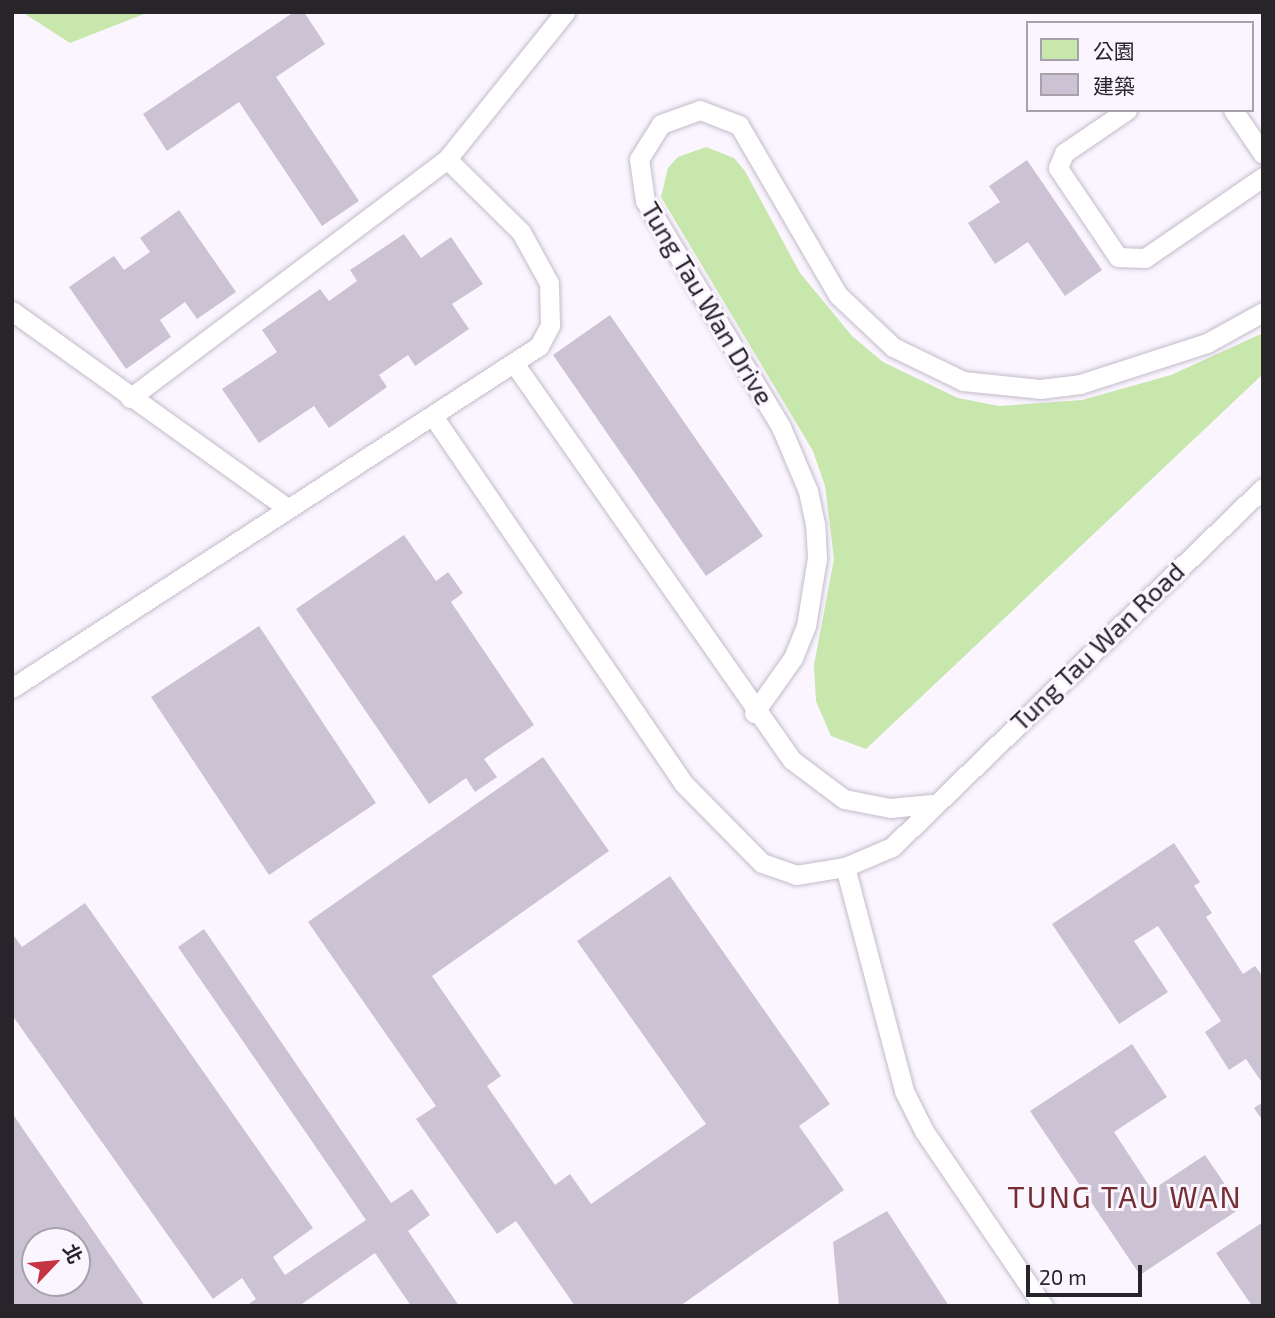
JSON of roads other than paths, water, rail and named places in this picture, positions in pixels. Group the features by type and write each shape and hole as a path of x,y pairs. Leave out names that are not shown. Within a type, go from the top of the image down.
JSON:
{"lane":[{"path":"130,398 447,159 565,12"},
{"name":"Tung Tau Wan Drive","path":"754,713 793,658 806,626 817,558 815,524 808,491 781,428 645,201 639,159 661,124 700,110 739,125 838,295 893,347 963,381 1040,389 1080,384 1207,343 1263,312"},
{"path":"1124,112 1064,153 1058,168 1118,257 1145,257 1263,177"},
{"path":"1234,112 1263,154"},
{"path":"12,688 286,507 435,419 516,366 539,346 550,325 549,283 521,232 447,159"},
{"path":"12,311 130,398 286,507"},
{"path":"516,366 754,713 792,760 844,799 890,808 931,804"},
{"name":"Tung Tau Wan Road","path":"435,419 683,783 723,827 762,863 796,875 845,867 892,847 931,804 1263,488"},
{"path":"845,867 904,1091 924,1131 1043,1306"}],"district":[{"name":"TUNG TAU WAN","path":"1125,1196"}]}
